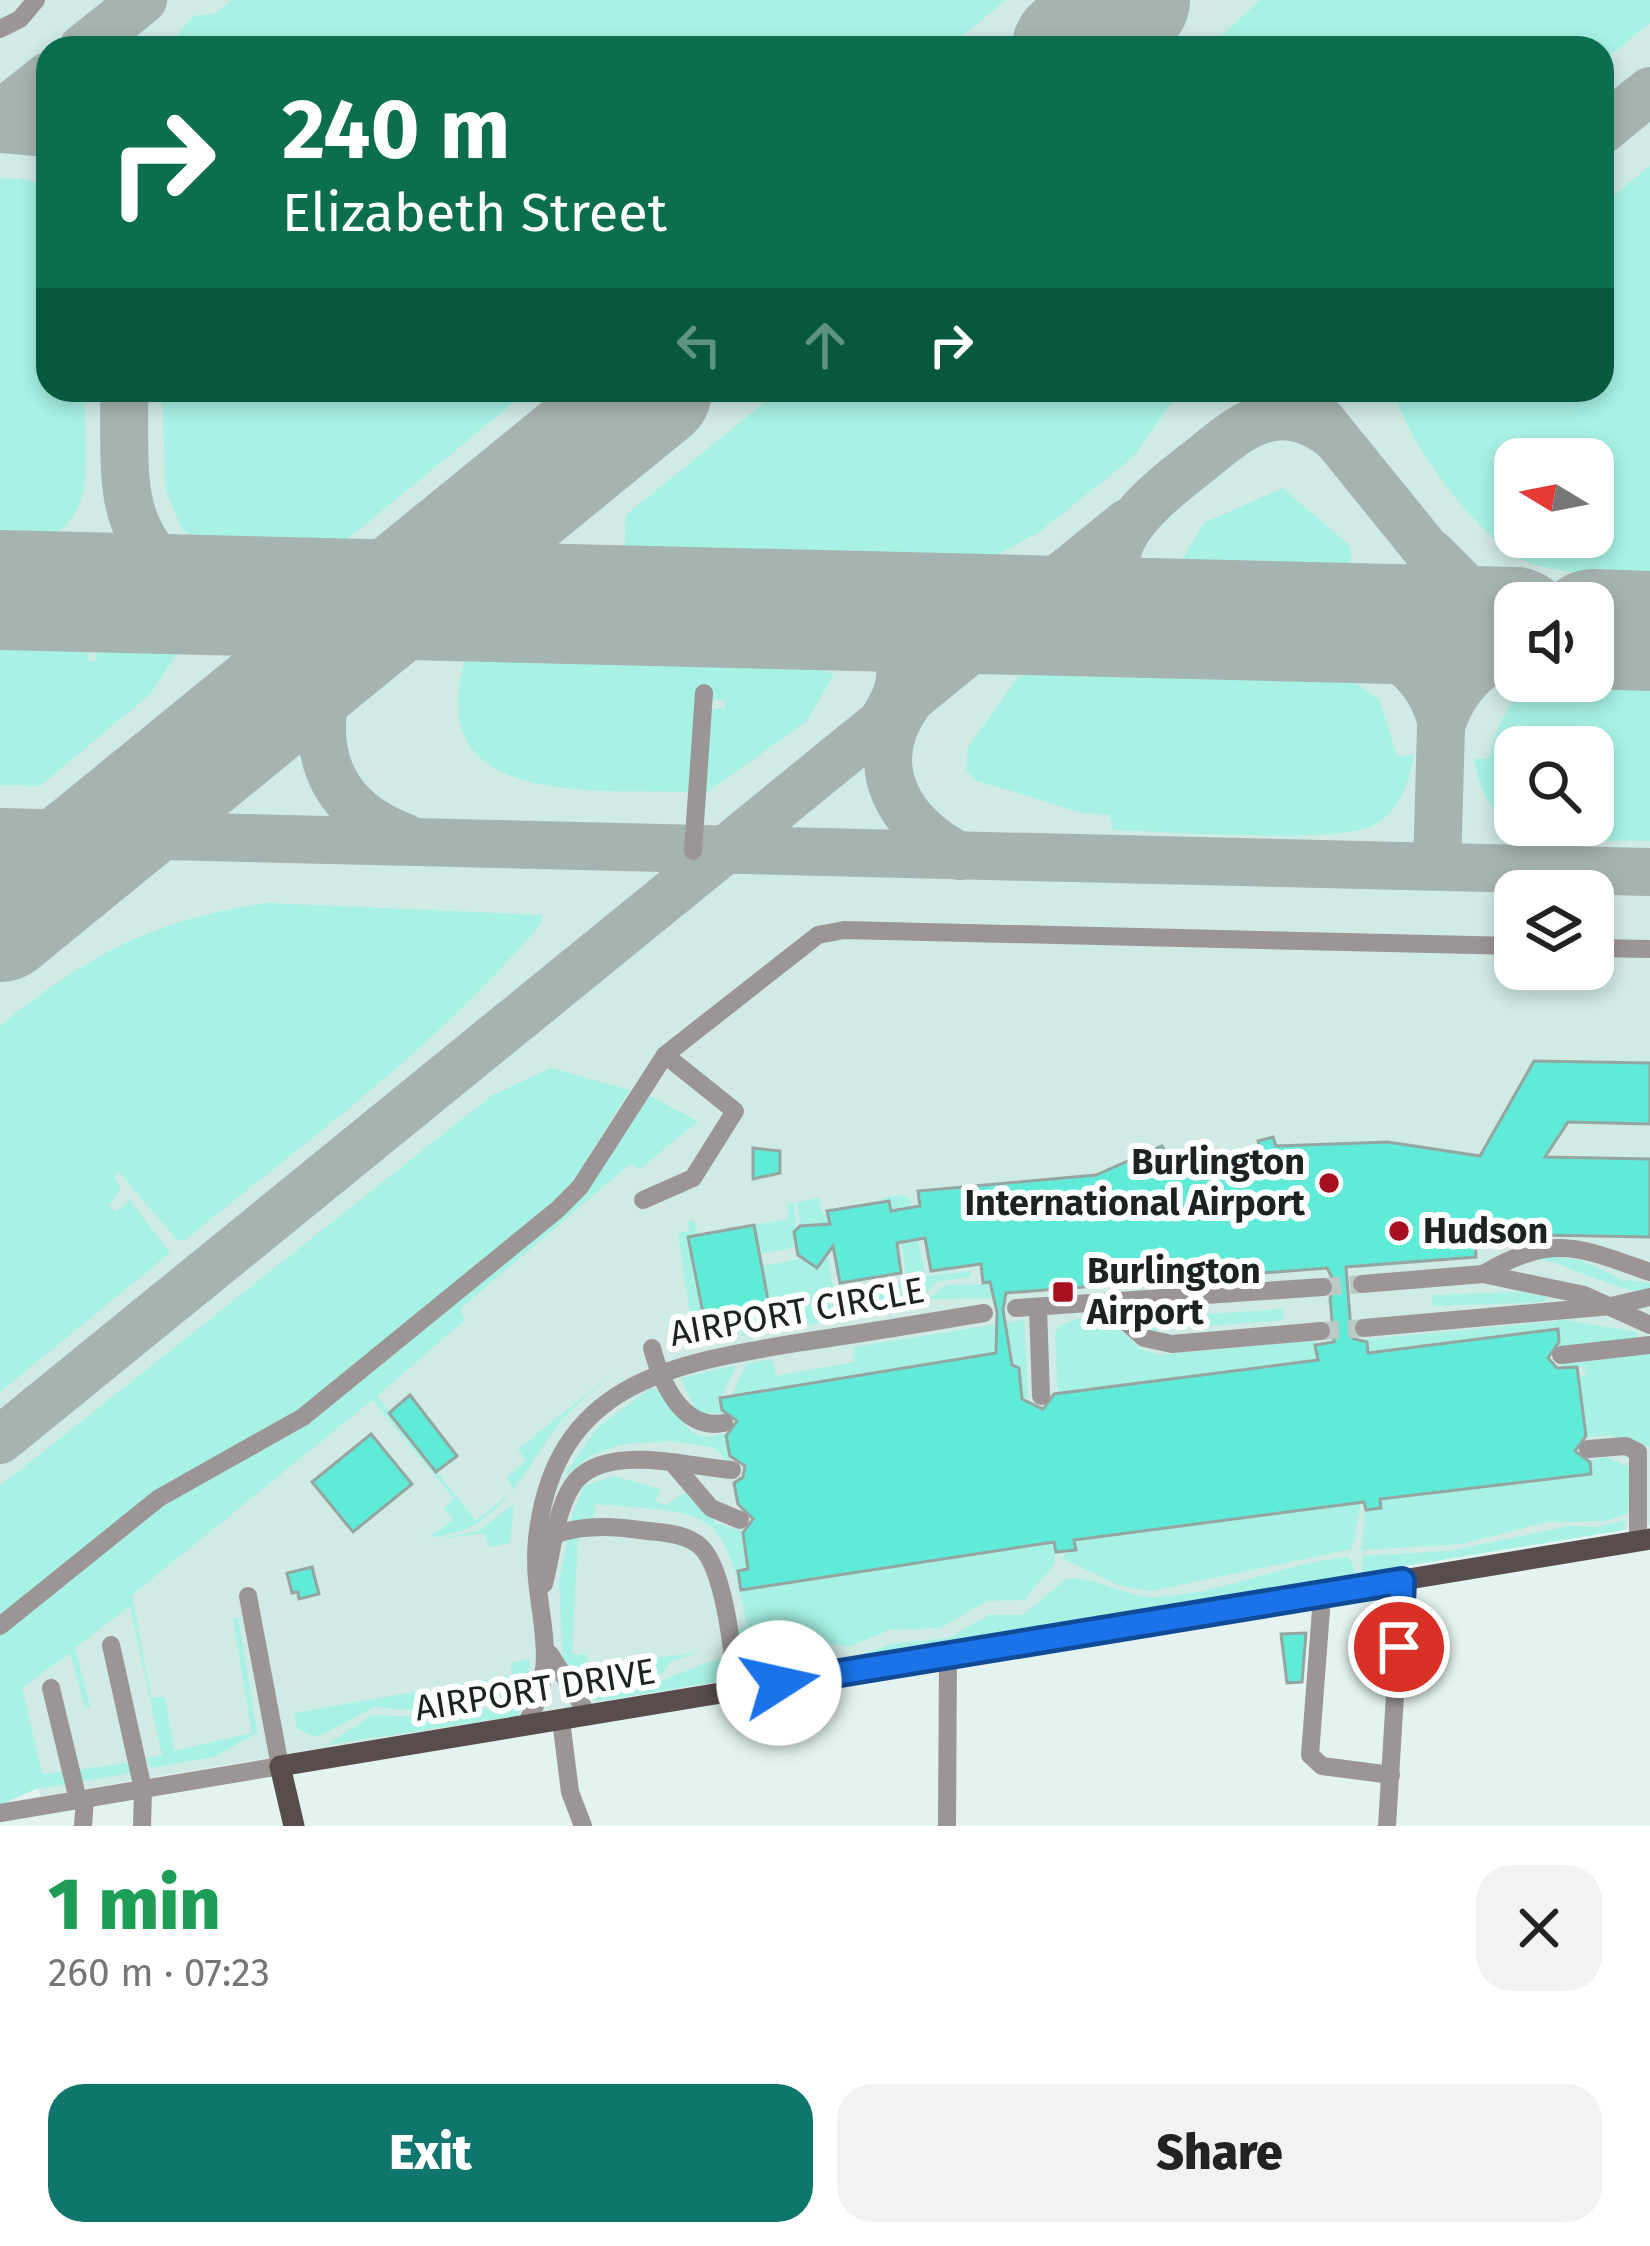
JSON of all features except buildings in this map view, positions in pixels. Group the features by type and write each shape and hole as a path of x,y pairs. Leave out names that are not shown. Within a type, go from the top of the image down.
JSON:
{"main road":[{"name":"AIRPORT DRIVE","path":"280,1766 1644,1540"},
{"path":"280,1766 294,1826"}],"street":[{"path":"0,29 20,19 36,0"},
{"path":"693,850 709,701"},
{"path":"0,1626 159,1498 303,1417 557,1210 580,1187 664,1055 818,934 844,930 1494,945"},
{"path":"1614,948 1650,949"},
{"path":"643,1201 693,1178 735,1112 664,1055"},
{"path":"1483,1274 1516,1255 1558,1244 1650,1272"},
{"path":"1362,1284 1483,1274 1555,1287 1650,1325"},
{"path":"1016,1308 1323,1288"},
{"path":"1364,1328 1611,1306 1650,1297"},
{"path":"1107,1305 1144,1338 1172,1344 1322,1331"},
{"path":"1038,1307 1041,1396"},
{"name":"AIRPORT CIRCLE","path":"588,1715 554,1669 547,1644 539,1521 566,1447 610,1400 658,1370 711,1357 984,1313"},
{"path":"1561,1355 1650,1345"},
{"path":"652,1348 658,1370 687,1416 698,1424 724,1423"},
{"path":"1588,1449 1626,1446 1638,1452 1644,1540"},
{"path":"541,1598 570,1488 598,1466 613,1460 732,1470"},
{"path":"675,1466 711,1508 740,1520"},
{"path":"557,1534 604,1528 684,1536 703,1548 713,1567 737,1690"},
{"path":"1388,1826 1402,1581"},
{"path":"248,1596 280,1766"},
{"path":"1322,1597 1310,1755 1322,1766 1390,1775"},
{"path":"547,1644 554,1615"},
{"name":"AIRPORT CIRCLE","path":"525,1726 543,1692 547,1644"},
{"path":"111,1645 142,1789 142,1826"},
{"path":"947,1826 948,1654"},
{"path":"51,1688 82,1799 83,1826"},
{"path":"561,1720 570,1792 583,1826"},
{"name":"AIRPORT DRIVE","path":"0,1813 280,1766"}],"shaded area":[{"path":"0,0 1650,0 1650,1525 40,1796 33,1768 0,1773"}],"green space":[{"path":"232,0 1006,0 962,36 177,36 193,16 216,13"},
{"path":"1260,0 1650,0 1650,23 1614,52 1614,36 1221,36"},
{"path":"1650,166 1650,578 1557,570 1521,558 1614,558 1614,438 1494,438 1494,538 1448,488 1413,436 1399,402 1614,402 1614,195"},
{"path":"0,178 36,182 36,402 84,402 86,447 81,497 73,517 57,532 34,542 0,545"},
{"path":"162,402 514,402 339,546 322,553 212,549 182,529 166,492"},
{"path":"765,402 1172,402 1132,458 1038,533 985,561 927,568 624,559 626,515"},
{"path":"1283,488 1350,546 1351,561 1342,574 1234,576 1183,558 1204,523"},
{"path":"0,637 89,642 88,662 96,661 97,642 176,644 179,651 150,694 40,786 0,785"},
{"path":"469,648 782,658 834,674 807,721 706,793 707,709 725,708 726,701 710,699 706,686 699,685 691,788 686,792 602,791 519,779 487,763 465,738 458,700"},
{"path":"1084,666 1343,675 1379,699 1397,756 1414,755 1406,785 1391,812 1374,825 1325,834 1249,835 1113,830 1110,815 1082,813 975,780 966,769 968,747 1019,676"},
{"path":"1614,677 1650,678 1650,841 1614,841 1614,726 1501,723 1513,702 1614,702"},
{"path":"1494,742 1494,807 1474,759 1490,758"},
{"path":"267,903 542,915 542,922 417,1050 185,1240 177,1240 118,1171 114,1176 121,1189 109,1205 116,1212 130,1200 170,1253 0,1392 0,1026 63,979 124,944 190,919"},
{"path":"551,1068 630,1090 570,1186 515,1237 289,1420 0,1617 0,1486 491,1096"},
{"path":"648,1095 698,1121 640,1169 630,1164 460,1309 465,1320 377,1396 476,1521 509,1494 473,1525 430,1537 454,1519 444,1509 454,1498 372,1400 132,1595 151,1698 165,1697 174,1751 252,1733 233,1619 238,1618 257,1733 214,1757 150,1768 147,1758 162,1755 130,1606 75,1648 90,1707 85,1708 70,1653 22,1688 42,1774 128,1763 131,1773 36,1789 0,1805 0,1634 165,1501 242,1460 541,1233"},
{"path":"904,1195 910,1199 925,1276 971,1271 971,1277 936,1282 917,1304 875,1313 872,1288 907,1280 897,1211 891,1211 889,1201 880,1198"},
{"path":"819,1198 822,1214 828,1214 832,1241 817,1227 800,1226 797,1202"},
{"path":"794,1203 797,1247 760,1254 754,1225 789,1219 787,1204"},
{"path":"694,1220 698,1235 689,1238 704,1317 730,1313 733,1337 680,1344 690,1315 678,1233 689,1231 688,1221"},
{"path":"828,1254 834,1293 864,1288 868,1315 742,1336 739,1311 769,1305 762,1266 803,1258 817,1268"},
{"path":"1536,1259 1581,1260 1623,1280 1650,1283 1650,1292 1626,1289"},
{"path":"995,1284 996,1298 929,1299 946,1285"},
{"path":"1517,1292 1545,1296 1545,1302 1433,1306 1431,1295"},
{"path":"1282,1309 1284,1320 1151,1331 1135,1319"},
{"path":"1079,1318 1118,1328 1141,1349 1158,1355 1315,1340 1318,1360 1058,1394 1055,1334 1059,1326"},
{"path":"1024,1320 1028,1398 1011,1400 1021,1396 1016,1364 986,1354 732,1396 746,1364 772,1359 776,1376 855,1362 853,1347"},
{"path":"1567,1320 1637,1332 1635,1340 1560,1351 1557,1329 1363,1354 1367,1342 1357,1340"},
{"path":"1650,1354 1650,1447 1609,1435 1586,1437 1578,1377 1586,1375 1585,1367 1570,1368 1563,1378 1561,1360"},
{"path":"737,1365 720,1398 723,1414 696,1412 681,1378"},
{"path":"617,1370 561,1422 513,1489 506,1478 526,1461 518,1449"},
{"path":"651,1388 669,1402 690,1430 710,1437 726,1433 730,1462 712,1447 671,1441 623,1444 591,1455 562,1479 597,1428"},
{"path":"1605,1457 1633,1468 1627,1514 1606,1521 1546,1522 1461,1544 1361,1550 1366,1510 1380,1508 1380,1499 1590,1474 1589,1461"},
{"path":"614,1476 660,1489 656,1501 666,1505 685,1493 718,1524 742,1531 748,1569 738,1571 741,1590 1054,1542 1055,1564 1024,1600 987,1601 940,1628 889,1630 848,1647 778,1635 737,1644 734,1630 747,1627 739,1587 720,1537 707,1524 665,1510 595,1504 593,1523 570,1520 584,1486"},
{"path":"1361,1502 1352,1549 1151,1591 1118,1585 1062,1558 1074,1540"},
{"path":"514,1504 510,1543 488,1547 485,1533 438,1539 478,1531"},
{"path":"1626,1520 1624,1530 1362,1573 1363,1556 1450,1551 1569,1526 1597,1527"},
{"path":"578,1536 572,1654 587,1655 589,1666 703,1652 671,1661 663,1673 623,1680 586,1676 563,1662 559,1582 568,1537"},
{"path":"1349,1557 1356,1574 849,1660 891,1644 948,1638 989,1615 1023,1615 1066,1579 1157,1597"},
{"path":"771,1646 847,1660 752,1676 741,1669 738,1652"},
{"path":"724,1658 725,1674 715,1682 601,1701 583,1697 582,1689 638,1688"},
{"path":"529,1659 529,1675 513,1697 430,1712 375,1707 317,1737 297,1729 294,1713 512,1675 511,1663"},
{"path":"532,1683 539,1684 517,1716 307,1748 328,1744 372,1715 445,1718 516,1703"}],"taxiway":[{"path":"98,36 143,0"},
{"path":"1110,36 1133,0"},
{"path":"0,114 36,86"},
{"path":"1614,120 1650,91"},
{"path":"0,129 36,132"},
{"path":"124,402 126,480 138,529 171,573 199,595"},
{"path":"1307,402 1437,563 1444,625 1437,866"},
{"path":"1163,618 1135,599 1120,579 1117,559 1122,538 1135,519 1173,482 1251,424 1281,416 1297,418 1333,436"},
{"path":"1000,613 1027,604 1127,523"},
{"path":"1431,553 1465,587 1494,601"},
{"path":"0,1440 1027,604"},
{"path":"822,609 863,623 892,646 900,678 883,720"},
{"path":"1320,627 1320,622 1360,637 1410,667 1423,681 1441,720"},
{"path":"352,635 326,694 324,751 333,778 349,801 372,821 404,837"},
{"path":"1443,720 1471,676 1494,658"},
{"path":"908,703 889,749 895,792 920,829 960,856"},
{"path":"0,832 1650,872"}],"runway":[{"path":"1086,36 1130,0"},
{"path":"0,922 637,402"},
{"path":"0,590 1494,626"},
{"path":"1614,630 1650,631"}],"tunnel":[{"path":"1323,1287 1362,1284"},
{"path":"1321,1331 1364,1328"}],"place":[{"name":"Burlington International Airport","path":"1329,1183"},
{"name":"Hudson","path":"1399,1231"},
{"name":"Burlington Airport","path":"1063,1292"}],"route":[{"path":"779,1683 1402,1581 1399,1647"}]}
